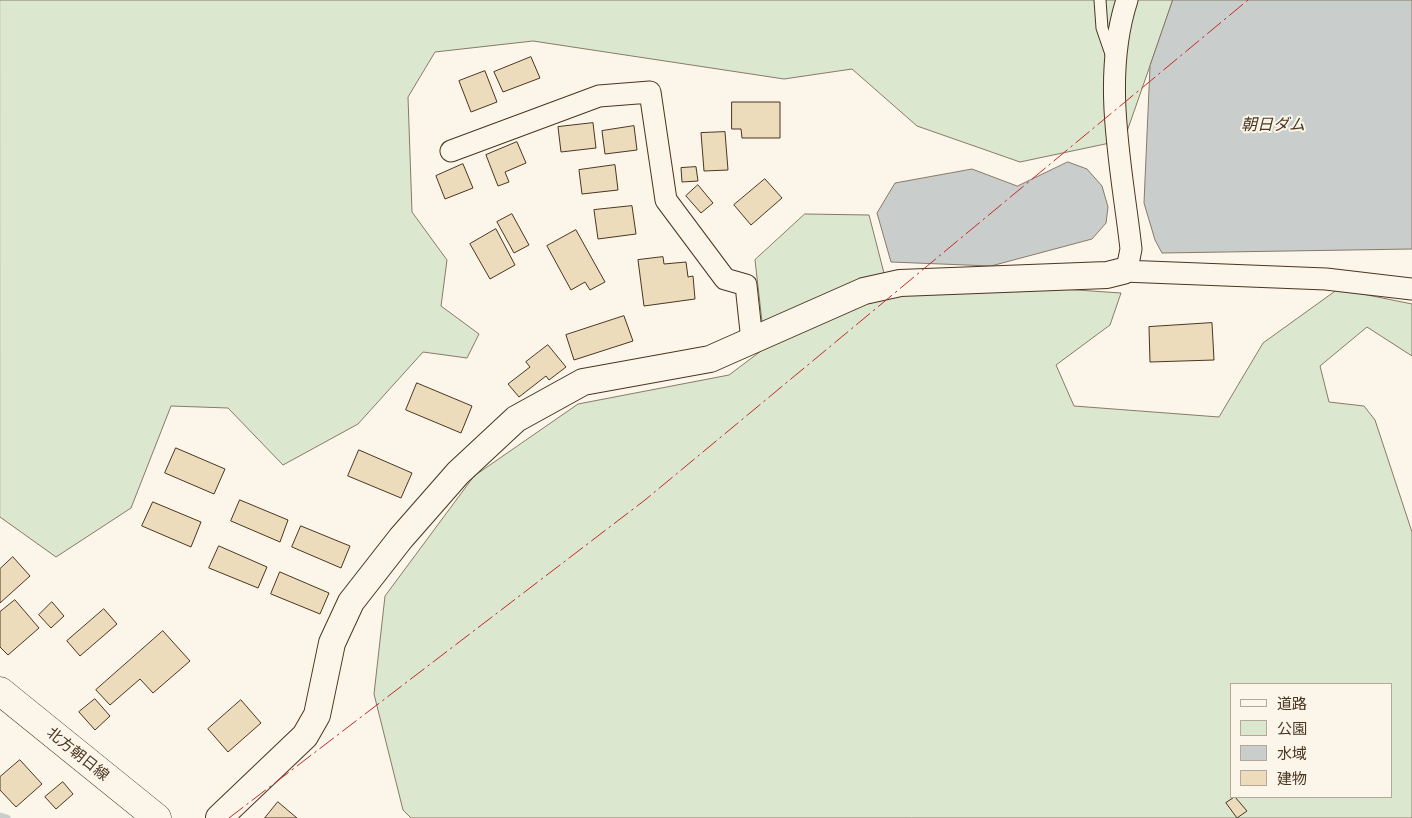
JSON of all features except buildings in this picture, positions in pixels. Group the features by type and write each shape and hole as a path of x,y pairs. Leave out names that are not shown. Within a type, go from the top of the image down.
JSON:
{"main road":[{"name":"北方朝日線","path":"0,691 157,818"}],"street":[{"path":"1124,272 1131,249 1114,97 1115,63 1127,0"},
{"path":"452,151 599,96 650,92 666,200 725,279 746,285 752,341"},
{"path":"218,818 305,736 317,715 332,643 351,602 401,538 458,473 516,419 583,382 710,359 864,291 900,283 1107,275 1124,272 1326,278 1412,289"}],"lane":[{"path":"1100,0 1102,28 1115,63"}],"green space":[{"path":"0,0 1173,0 1124,140 1020,162 917,126 852,69 784,79 533,41 435,52 408,97 412,212 447,260 441,306 479,334 467,358 423,352 358,424 283,465 228,408 171,406 131,508 56,557 0,517"},
{"path":"805,214 869,215 885,277 1121,293 1110,325 1056,365 1074,406 1219,417 1263,343 1338,289 1412,304 1412,356 1367,327 1320,366 1329,402 1364,406 1375,420 1412,532 1412,818 411,818 403,810 374,694 385,596 474,476 578,404 729,375 765,348 755,260"}],"water":[{"name":"朝日ダム","path":"1173,0 1412,0 1412,249 1162,253 1155,240 1144,203 1150,66"},
{"path":"1068,162 1087,169 1102,186 1108,207 1106,223 1092,239 991,266 891,262 877,213 895,183 972,169 1017,186"}],"waterway":[{"path":"0,816 7,818"}],"power":[{"path":"229,818 645,500 1248,0"}]}
